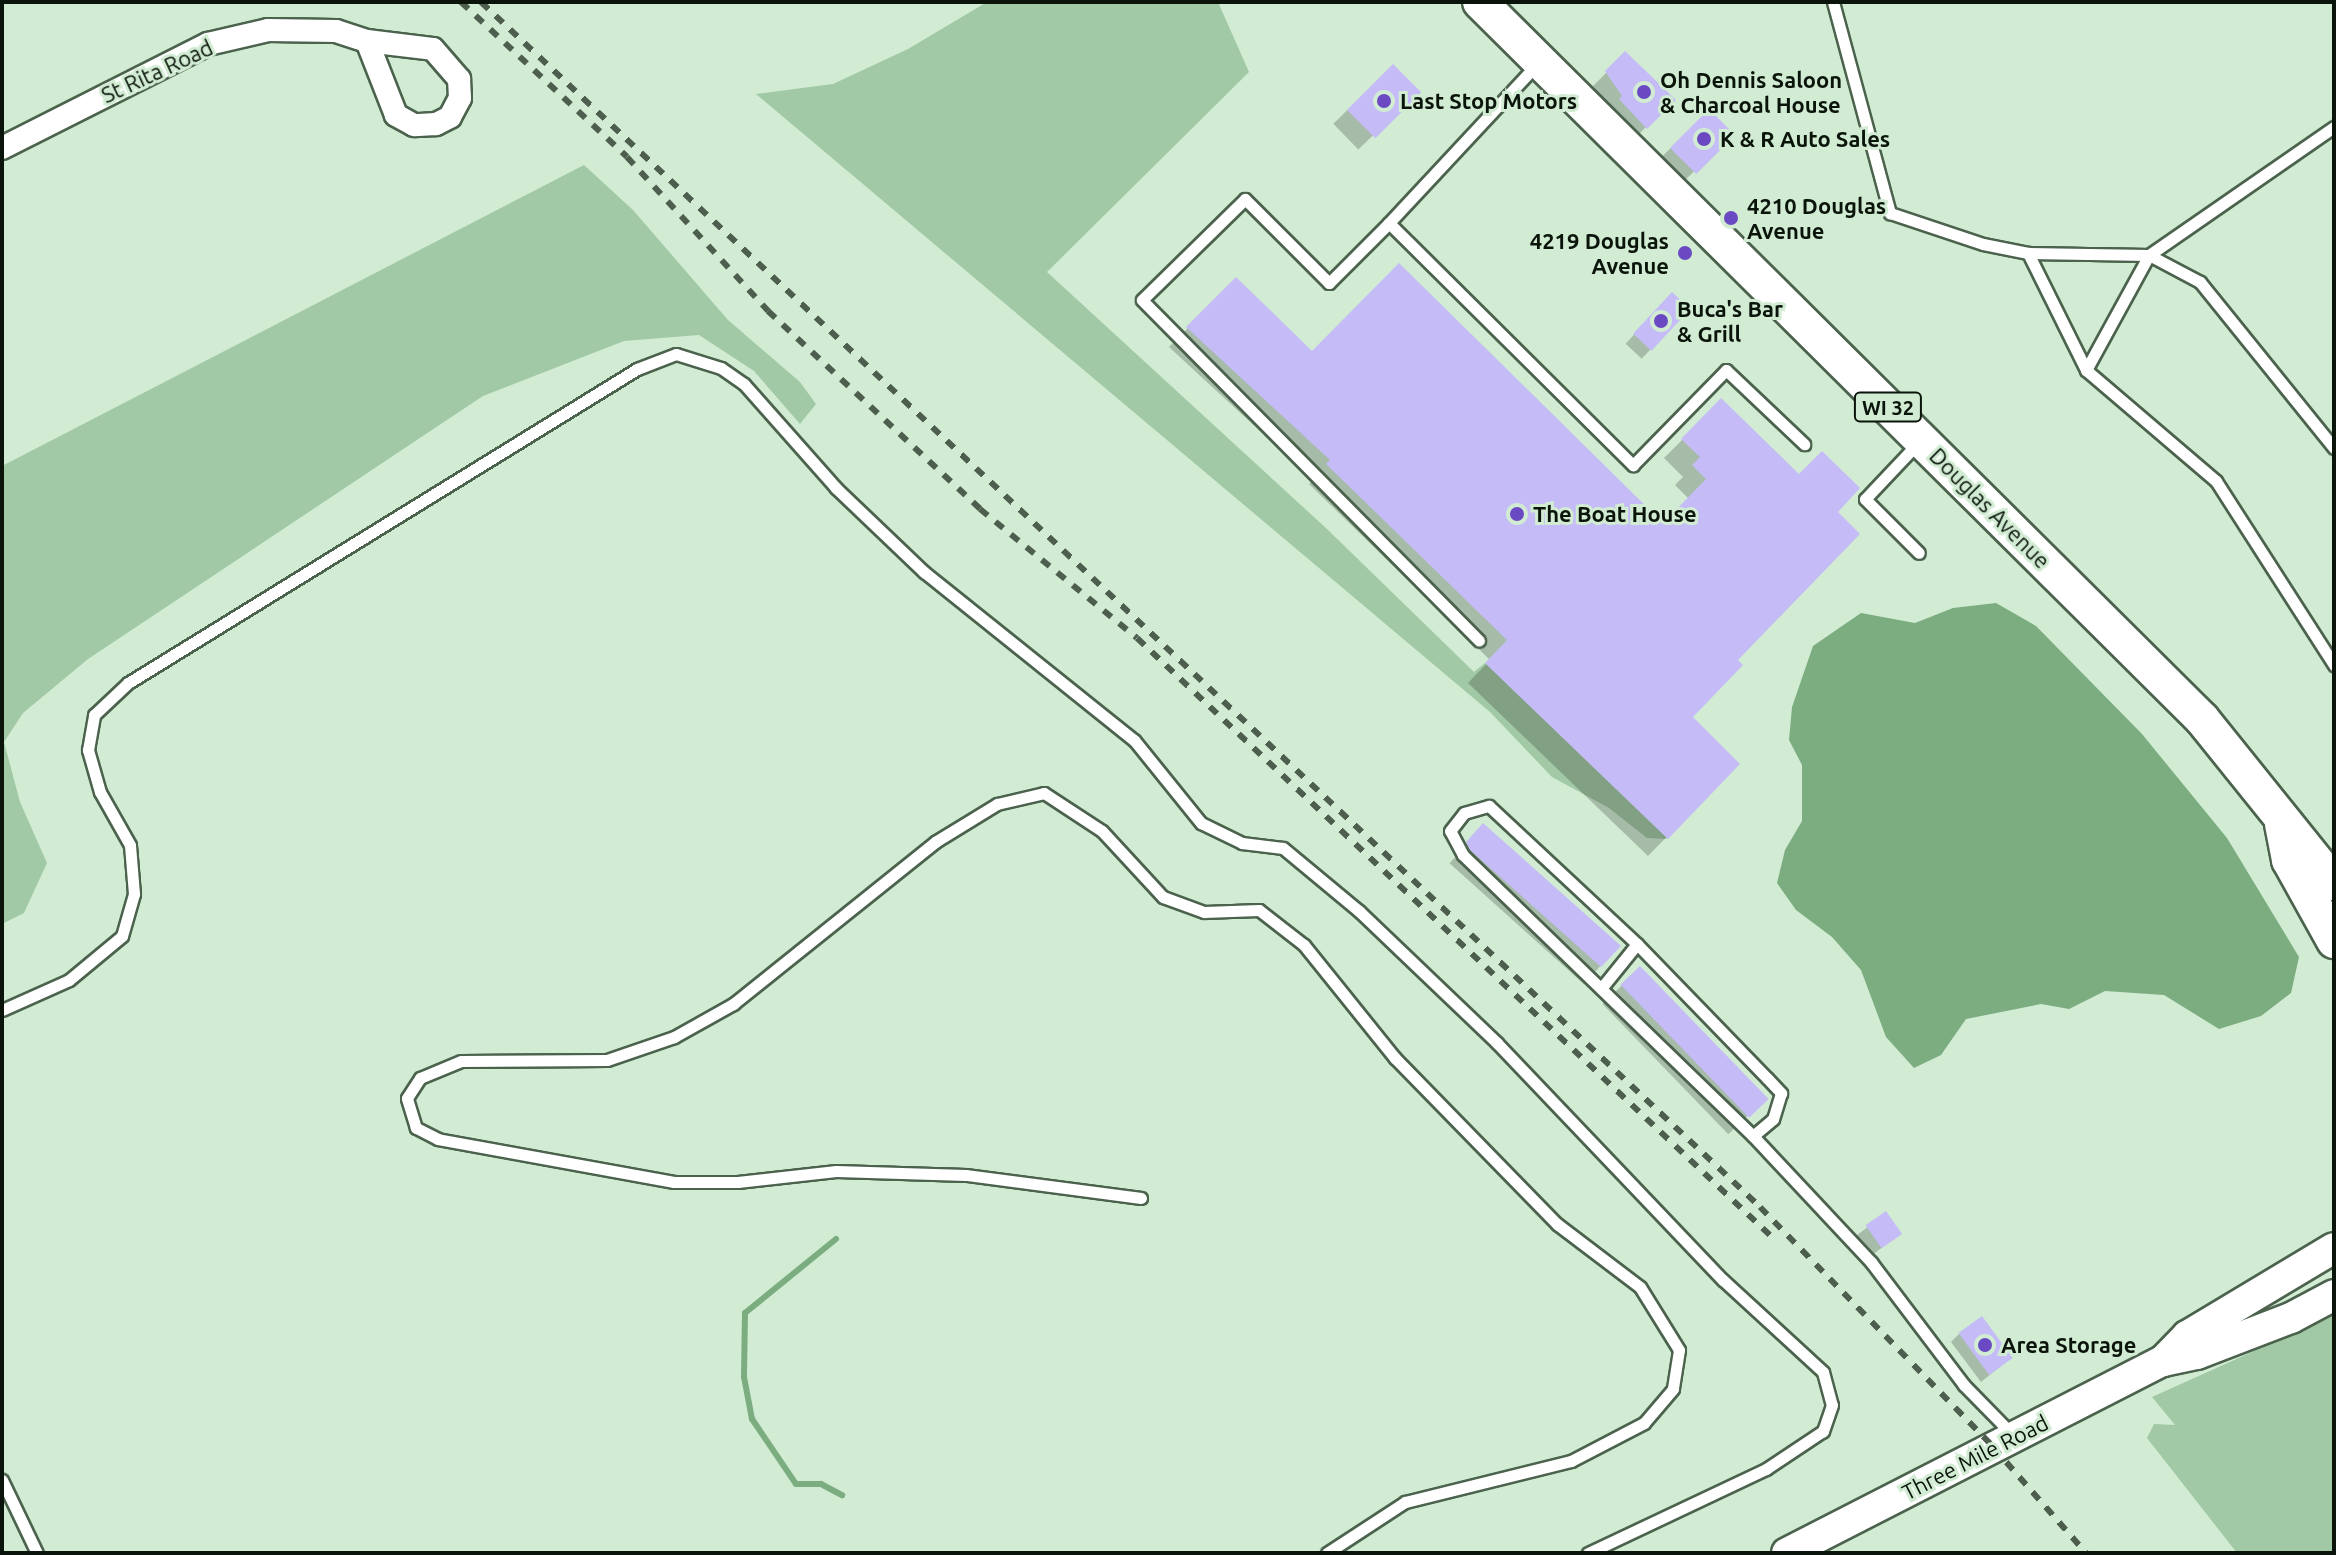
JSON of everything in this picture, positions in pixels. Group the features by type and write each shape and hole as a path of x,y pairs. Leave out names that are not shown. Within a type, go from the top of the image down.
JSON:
{"main road":[{"name":"Douglas Avenue","path":"1480,2 2202,719 2282,824 2309,846 2334,883"},
{"name":"Douglas Avenue","path":"2282,824 2289,860 2334,941"}],"street":[{"name":"St Rita Road","path":"2,148 208,44 268,30 303,28 367,41 415,44 449,62 459,79 460,98 450,117 436,124 414,125 396,115 367,41"},
{"name":"Three Mile Road","path":"2163,1361 2187,1336 2334,1248"},
{"name":"Three Mile Road","path":"1787,1553 2163,1361 2237,1339 2334,1295"}],"lane":[{"path":"1833,2 1890,213 1983,244 2028,253 2149,255 2200,282 2334,448"},
{"path":"1479,641 1369,536 1142,300 1245,199 1329,283 1540,61"},
{"path":"2086,370 2149,255 2334,127"},
{"path":"1389,223 1633,465 1726,370 1804,444"},
{"path":"2028,253 2086,370 2216,481 2334,665"},
{"path":"2,1010 69,980 122,936 134,894 130,845 100,792 88,750 94,715 128,683 637,369 676,354 721,368 744,384 836,488 924,572 1134,740 1201,823 1242,843 1283,848 1359,911 1497,1043 1723,1280 1823,1372 1832,1405 1823,1431 1766,1469 1588,1553"},
{"path":"1919,553 1865,499 1921,440"},
{"path":"1141,1198 966,1175 836,1171 738,1182 674,1182 438,1139 416,1128 407,1098 420,1078 461,1061 607,1060 674,1037 733,1004 935,842 997,804 1044,793 1102,831 1163,897 1204,912 1259,910 1304,945 1395,1058 1557,1224 1640,1287 1679,1350 1673,1389 1644,1423 1571,1461 1405,1502 1327,1553"},
{"path":"1753,1136 1773,1119 1781,1093 1637,944 1489,806 1464,813 1450,831 1463,855 1603,986 1753,1136 1871,1262 1964,1385 2015,1437"},
{"path":"1603,986 1637,944"},
{"path":"2,1480 37,1553"}],"shaded area":[{"path":"987,2 1218,2 1249,72 1047,272 1327,529 1474,672 1485,663 1668,839 1647,838 1609,808 1552,777 1490,712 756,94 833,84 908,49"},
{"path":"584,165 633,210 728,320 800,382 816,404 800,424 754,371 699,335 624,341 483,396 88,659 23,713 4,742 20,802 47,863 24,913 2,924 2,466"},
{"path":"1996,603 2036,626 2142,734 2227,838 2299,957 2291,993 2261,1016 2219,1029 2164,995 2105,991 2069,1009 2041,1004 1966,1019 1941,1055 1914,1068 1886,1037 1861,970 1832,937 1796,910 1777,883 1785,850 1802,821 1802,765 1789,740 1792,707 1813,646 1861,613 1915,623 1953,608"},
{"path":"2334,1315 2334,1553 2237,1553 2147,1438 2154,1424 2175,1425 2152,1397"}],"building":[{"name":"Oh Dennis Saloon & Charcoal House","path":"1625,51 1676,100 1647,129 1619,99 1622,96 1605,71"},
{"name":"Last Stop Motors","path":"1393,64 1421,92 1375,138 1347,110"},
{"name":"K & R Auto Sales","path":"1709,109 1735,135 1696,174 1670,148"},
{"path":"1399,263 1663,523 1706,479 1692,465 1700,457 1681,439 1721,398 1799,474 1822,451 1860,488 1838,512 1860,534 1738,660 1743,665 1693,717 1740,764 1668,839 1485,663 1507,640 1326,464 1330,460 1186,327 1236,277 1312,351"},
{"name":"Buca's Bar & Grill","path":"1672,292 1690,309 1651,351 1633,334"},
{"path":"1483,823 1621,946 1601,967 1470,850 1466,842"},
{"path":"1640,966 1769,1099 1749,1118 1621,985"},
{"path":"1886,1211 1902,1234 1882,1248 1866,1225"},
{"name":"Area Storage","path":"1982,1316 2013,1358 1989,1375 1959,1333"}],"waterway":[{"path":"836,1239 745,1313 744,1377 752,1419 796,1484 821,1484 842,1495"}],"railway":[{"path":"461,2 627,157 768,311 980,509 1137,638 1774,1239"},
{"path":"481,2 1760,1207 1993,1447 2086,1553"}],"place":[{"name":"Oh Dennis Saloon & Charcoal House","path":"1644,92"},
{"name":"Last Stop Motors","path":"1384,101"},
{"name":"K & R Auto Sales","path":"1704,139"},
{"name":"4210 Douglas Avenue","path":"1731,218"},
{"name":"4219 Douglas Avenue","path":"1685,253"},
{"name":"Buca's Bar & Grill","path":"1661,321"},
{"name":"The Boat House","path":"1517,514"},
{"name":"Area Storage","path":"1985,1345"}]}
